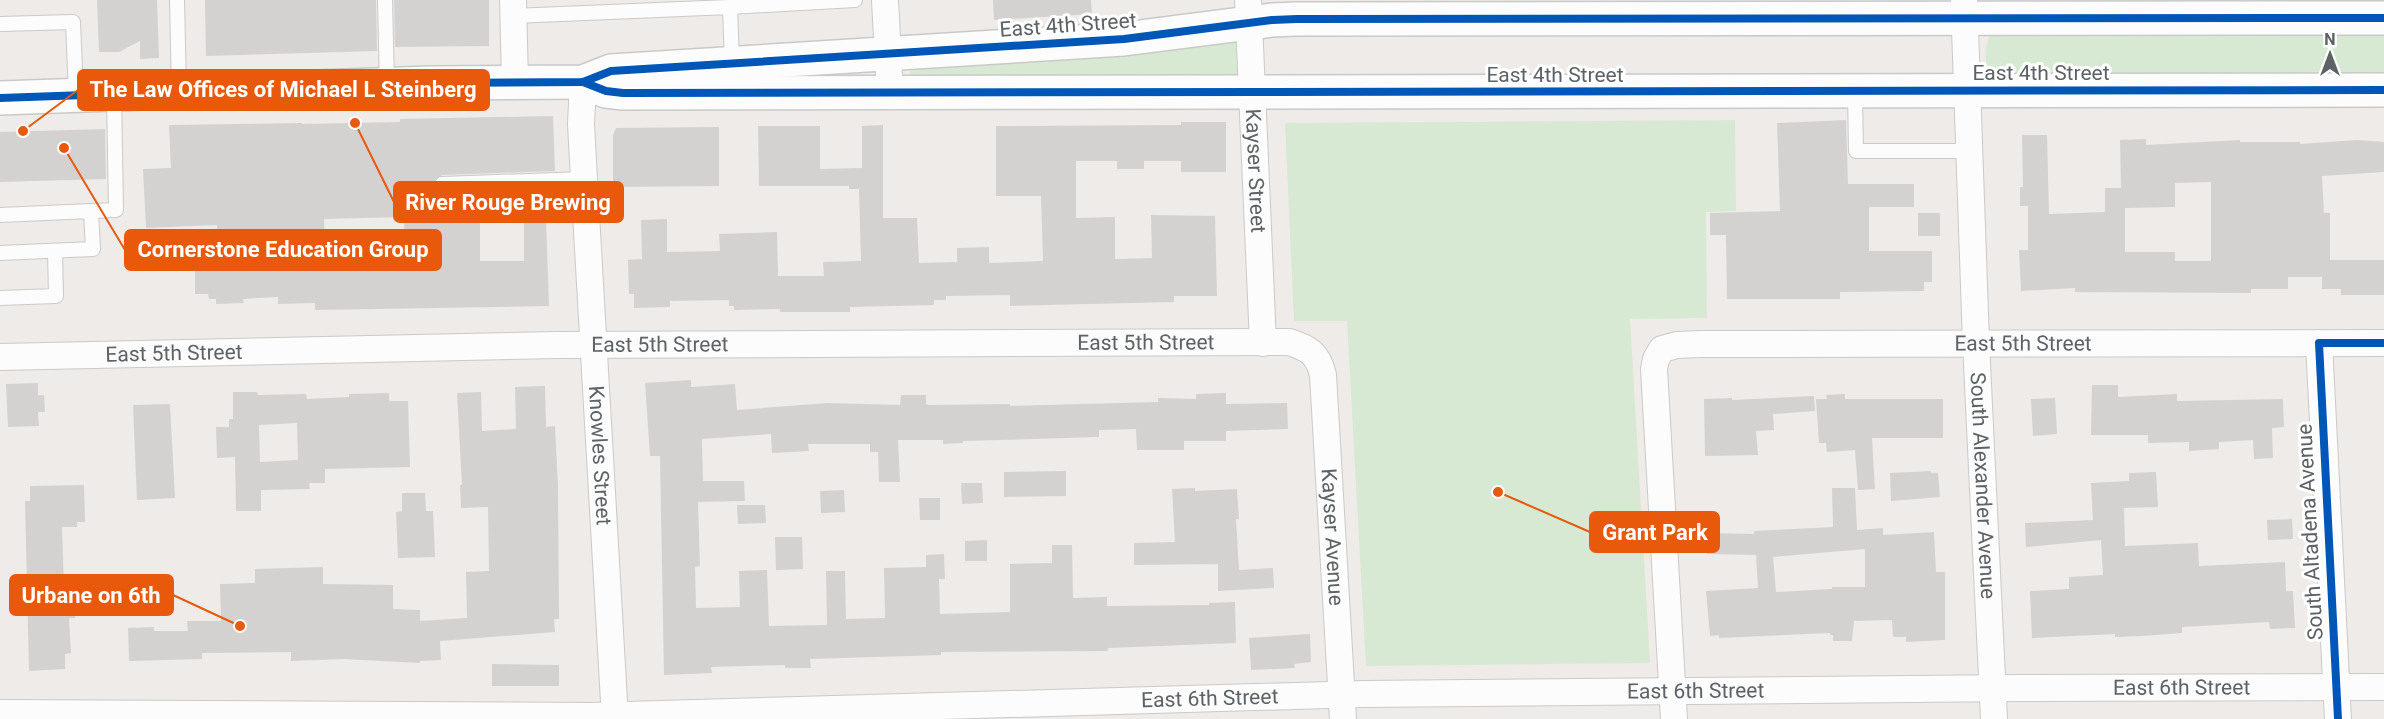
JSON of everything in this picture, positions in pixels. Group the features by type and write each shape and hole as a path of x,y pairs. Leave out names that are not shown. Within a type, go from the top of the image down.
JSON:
{"street":[{"path":"885,0 890,94"},
{"path":"513,8 515,82"},
{"name":"East 4th Street","path":"583,82 611,71 1124,39 1249,12 1297,19 1455,14 1852,13 1964,9 2384,18"},
{"name":"South Alexander Avenue","path":"1964,9 1976,343 1994,719"},
{"name":"Kayser Street","path":"1249,12 1263,343"},
{"name":"East 4th Street","path":"0,98 515,82 583,82 606,91 623,93 1855,93 2384,90"},
{"name":"Knowles Street","path":"583,82 581,124 614,717"},
{"name":"East 5th Street","path":"0,357 593,345 1289,342 1310,350 1316,355"},
{"name":"South Altadena Avenue","path":"2319,343 2338,719"},
{"name":"East 5th Street","path":"1673,691 1654,369 1656,359 1662,349 1677,345 2384,343"},
{"name":"Kayser Avenue","path":"1316,355 1323,375 1343,707"},
{"name":"East 6th Street","path":"0,713 614,717 1343,707 1673,691 2384,687"},
{"path":"1673,691 1674,719"}],"lane":[{"path":"177,0 179,92"},
{"path":"385,0 387,85"},
{"path":"513,8 730,7 855,0"},
{"path":"730,7 732,64"},
{"path":"0,24 73,21 76,95"},
{"path":"1855,93 1856,151 1969,151"},
{"path":"0,214 116,210 114,94"},
{"path":"442,184 584,178"},
{"path":"0,253 93,249 91,212"},
{"path":"0,298 56,296 55,251"}],"green space":[{"path":"2384,30 2384,79 1990,76 1986,61 1987,43 1991,34"},
{"path":"1235,40 1238,45 1240,80 909,76 911,68"},
{"path":"1735,120 1736,211 1706,212 1707,318 1630,319 1650,663 1366,666 1347,321 1294,321 1285,123"}],"building":[{"path":"97,0 157,0 159,58 140,59 140,41 119,52 99,52"},
{"path":"205,0 376,0 377,51 206,56"},
{"path":"394,0 489,0 489,46 395,47"},
{"path":"993,0 1091,0 1092,14 994,20"},
{"path":"553,116 555,171 442,175 434,181 425,181 426,220 480,219 480,261 524,261 524,218 546,218 549,306 315,310 315,303 278,304 278,297 243,299 244,303 216,304 216,299 209,299 208,294 195,294 195,262 218,262 217,225 146,228 143,169 171,168 169,125 400,122 400,119","holes":["404,217 405,257 389,257 389,263 325,263 324,219"]},
{"path":"1846,120 1848,184 1914,184 1914,207 1869,207 1869,251 1932,251 1932,282 1924,282 1924,291 1840,292 1840,299 1727,299 1726,235 1710,235 1710,213 1780,211 1777,123"},
{"path":"1181,122 1226,122 1226,172 1181,172 1181,161 1144,161 1144,169 1117,169 1117,161 1076,161 1076,218 1115,217 1115,259 1152,258 1151,215 1215,216 1217,296 1174,296 1174,302 1010,306 1010,295 946,296 946,300 934,300 934,305 850,307 850,312 780,312 780,309 734,310 734,306 729,306 729,300 670,301 670,307 634,308 634,294 629,294 628,260 642,259 641,220 667,219 667,252 720,251 719,234 777,232 778,276 824,276 823,262 861,261 859,189 849,189 849,186 759,186 758,126 820,126 820,169 862,168 862,126 883,125 883,218 917,218 919,263 957,262 957,248 989,247 989,263 1043,261 1041,196 996,196 996,126 1181,125"},
{"path":"719,127 719,186 613,187 613,135 616,128"},
{"path":"105,129 106,179 0,182 0,132"},
{"path":"2022,135 2047,135 2049,214 2105,212 2105,188 2121,188 2120,140 2146,139 2146,145 2240,140 2240,142 2300,142 2300,144 2357,140 2384,142 2384,172 2322,176 2324,213 2330,213 2330,260 2384,260 2384,295 2341,295 2341,289 2322,289 2322,277 2288,277 2288,289 2251,289 2251,293 2075,292 2075,288 2021,291 2019,250 2028,250 2028,206 2020,206 2020,187 2023,187","holes":["2211,182 2211,261 2175,261 2175,252 2125,252 2125,208 2175,207 2175,183"]},
{"path":"1918,213 1940,213 1940,236 1918,236"},
{"path":"691,380 691,387 735,384 737,410 827,403 900,405 901,395 926,395 926,404 929,405 1010,404 1010,406 1158,402 1158,398 1196,399 1196,394 1226,393 1226,404 1287,403 1288,429 1226,431 1226,441 1184,441 1184,450 1137,450 1136,429 1099,430 1099,437 963,441 963,443 943,444 943,440 898,440 900,482 879,482 878,452 870,452 870,444 808,444 809,451 772,453 771,434 702,439 703,481 744,481 745,501 698,502 700,566 695,567 696,608 740,607 739,571 767,570 769,626 827,625 826,571 845,571 846,619 885,618 884,568 926,567 926,555 944,554 945,579 939,579 940,614 1010,612 1010,564 1052,563 1052,545 1072,545 1073,598 1107,597 1107,606 1209,605 1209,603 1235,602 1236,643 1108,648 1108,651 941,652 941,655 810,659 811,668 785,668 785,665 711,667 712,673 664,675 660,456 650,456 645,383"},
{"path":"38,383 38,395 44,395 45,412 38,412 39,426 8,427 6,384"},
{"path":"2092,385 2118,385 2118,397 2177,394 2177,401 2283,399 2284,427 2272,428 2273,458 2254,459 2253,440 2219,442 2219,449 2189,451 2189,442 2148,443 2148,435 2091,435"},
{"path":"545,386 546,427 555,426 558,487 559,619 554,619 555,632 440,641 441,660 420,661 420,663 343,659 291,661 291,652 202,653 202,659 129,661 128,628 154,627 154,631 188,631 187,621 221,621 220,584 255,583 255,569 323,567 323,584 393,585 393,609 420,610 420,621 467,618 466,572 489,571 488,507 461,508 457,393 481,392 482,431 516,429 515,387"},
{"path":"233,392 257,392 258,395 306,394 307,399 349,397 349,394 389,393 389,401 408,401 410,467 325,469 325,483 309,483 310,489 261,490 261,511 236,511 235,457 217,458 216,427 229,427 229,419 233,419","holes":["297,423 298,460 260,462 259,425"]},
{"path":"1845,394 1845,399 1943,399 1943,438 1872,438 1875,489 1858,490 1855,450 1827,452 1826,443 1819,443 1816,399 1827,399 1826,395"},
{"path":"1814,396 1815,411 1773,414 1774,430 1756,431 1758,455 1705,456 1704,399"},
{"path":"2055,398 2057,434 2033,436 2031,399"},
{"path":"170,404 175,498 137,500 133,405"},
{"path":"1066,471 1066,496 1004,497 1004,472"},
{"path":"1931,471 1931,473 1938,473 1940,497 1891,501 1890,473"},
{"path":"2156,472 2158,507 2124,508 2125,546 2198,543 2199,566 2285,562 2286,591 2293,591 2295,628 2270,629 2269,622 2182,627 2182,633 2142,636 2115,637 2115,634 2032,638 2030,591 2069,589 2069,577 2103,575 2101,540 2026,547 2025,523 2093,520 2091,483 2129,481 2129,473"},
{"path":"961,483 982,483 983,503 962,504"},
{"path":"84,485 85,522 77,522 77,527 62,527 64,587 73,587 75,618 69,618 71,653 65,654 65,669 29,671 25,501 30,501 30,486"},
{"path":"1195,488 1195,491 1237,489 1239,570 1273,568 1274,588 1218,591 1218,564 1134,565 1134,543 1175,542 1172,489"},
{"path":"1832,488 1855,488 1857,530 1883,528 1883,535 1934,532 1936,572 1945,572 1945,640 1906,642 1906,637 1893,637 1892,620 1854,621 1852,641 1833,641 1833,635 1830,633 1719,638 1719,635 1710,636 1706,591 1758,588 1756,555 1707,554 1707,533 1754,534 1754,531 1833,527","holes":["1865,549 1865,587 1832,587 1832,589 1776,592 1773,557"]},
{"path":"844,490 845,512 821,513 820,491"},
{"path":"402,493 425,493 426,511 433,511 435,557 398,558 396,512 402,511"},
{"path":"919,498 940,498 940,520 920,520"},
{"path":"737,505 765,505 766,523 738,524"},
{"path":"2292,519 2293,539 2268,540 2267,520"},
{"path":"775,537 802,537 803,569 776,570"},
{"path":"987,540 987,561 965,561 965,541"},
{"path":"1310,634 1311,662 1294,664 1295,668 1251,670 1249,638"},
{"path":"492,664 559,665 559,686 492,686"}],"cycle path":[{"path":"0,98 430,83 583,82 611,71 1124,39 1272,20 1297,19 2384,18"},
{"path":"583,82 606,91 623,93 2384,90"},
{"path":"2338,719 2319,343 2384,343"}],"place":[{"name":"River Rouge Brewing","path":"355,123"},
{"name":"The Law Offices of Michael L Steinberg","path":"23,131"},
{"name":"Cornerstone Education Group","path":"64,148"},
{"name":"Grant Park","path":"1498,492"},
{"name":"Urbane on 6th","path":"240,626"}]}
